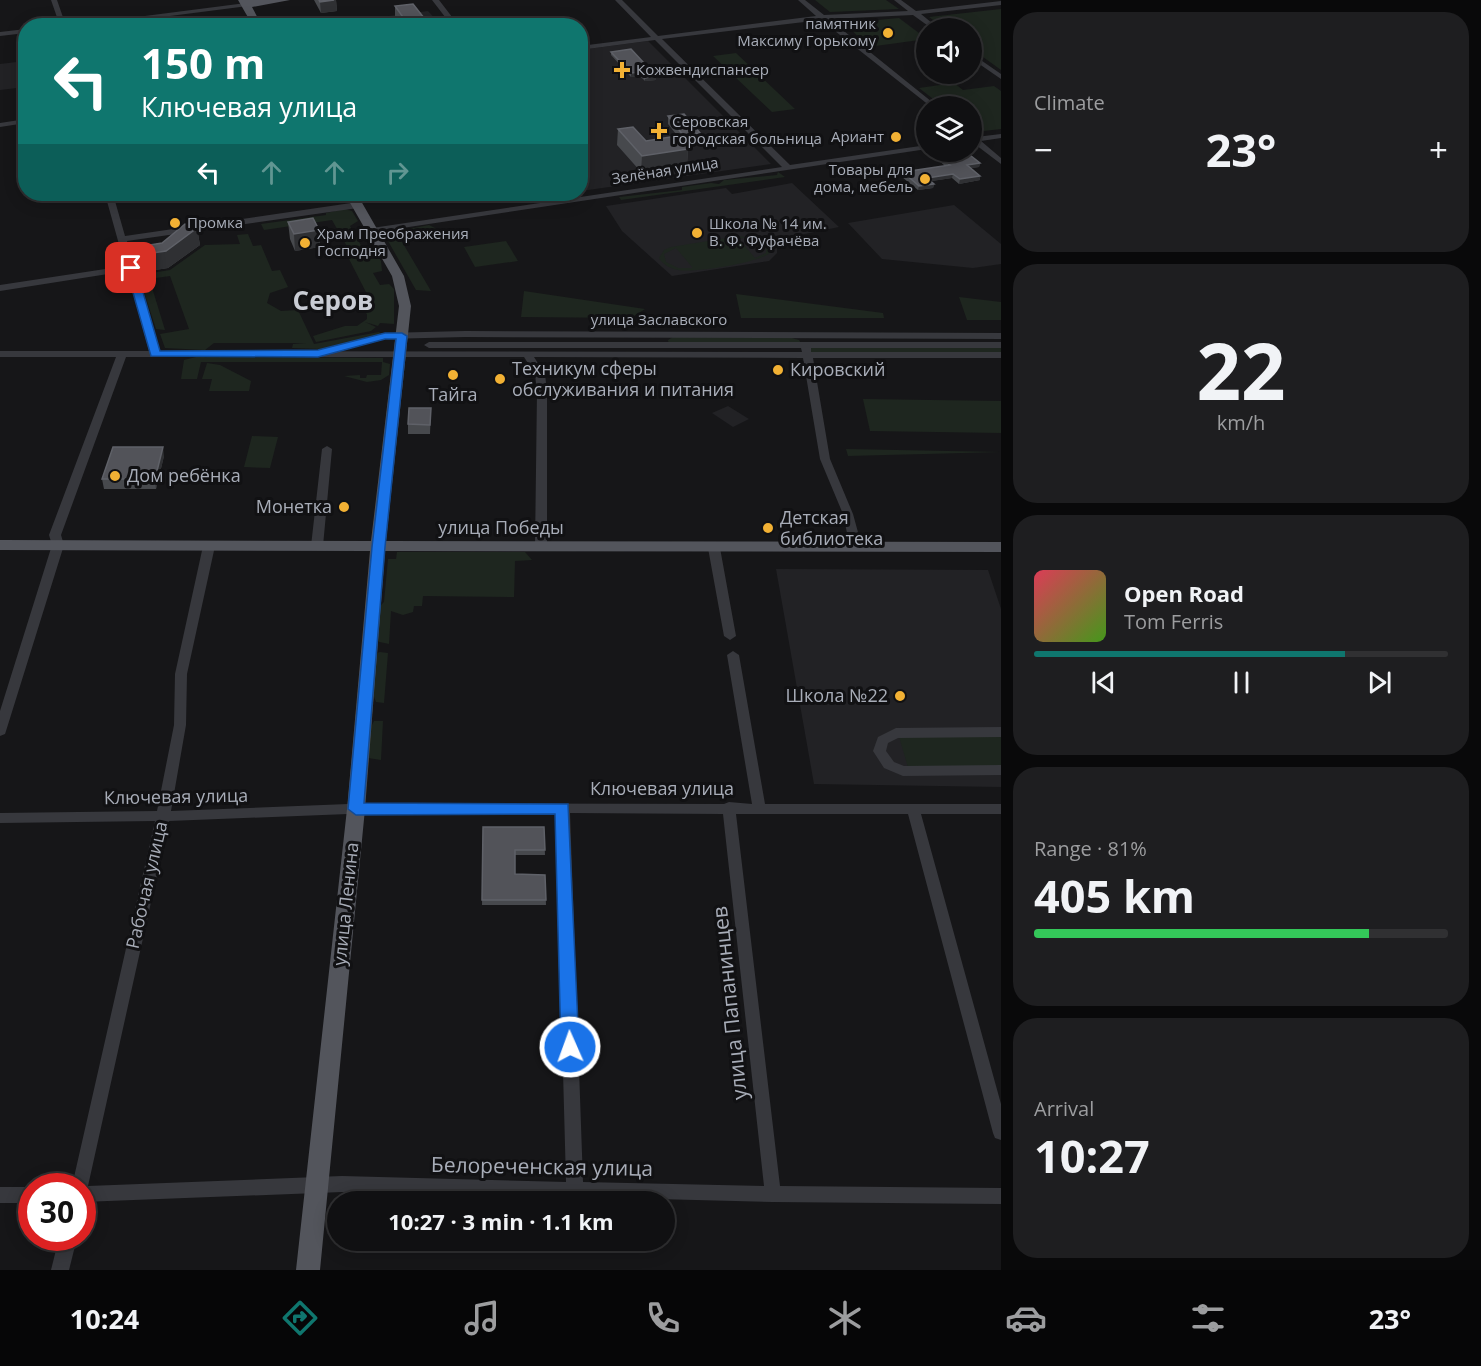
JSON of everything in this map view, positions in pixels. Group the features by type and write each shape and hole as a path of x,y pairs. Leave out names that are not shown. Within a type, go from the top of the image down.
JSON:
{"main road":[{"path":"253,18 244,2 285,0"},
{"name":"улица Ленина","path":"308,1270 356,809 378,547 405,306 402,285 355,201"},
{"name":"улица Победы","path":"0,545 1001,547"}],"street":[{"path":"54,0 60,18"},
{"path":"435,0 450,18"},
{"path":"618,0 788,168"},
{"path":"801,0 922,96"},
{"path":"897,0 921,18"},
{"path":"128,18 244,2"},
{"path":"588,47 823,17 914,13 1001,3"},
{"path":"0,34 18,32"},
{"path":"982,63 1001,77"},
{"path":"0,125 18,122"},
{"path":"982,138 1001,135"},
{"path":"982,146 1001,162"},
{"name":"Зелёная улица","path":"588,198 916,149"},
{"path":"111,201 155,354"},
{"name":"Зелёная улица","path":"372,231 570,201"},
{"path":"122,239 357,205"},
{"path":"0,288 131,268"},
{"name":"улица Заславского","path":"318,353 385,336 402,336 805,345 1001,355"},
{"name":"улица Заславского","path":"0,354 527,354 1001,336"},
{"name":"улица Заславского","path":"420,345 1001,345"},
{"path":"805,345 825,459 848,514 856,547"},
{"path":"0,731 58,545 55,535 122,354"},
{"path":"527,354 540,374 542,392 541,547"},
{"path":"317,546 327,449"},
{"name":"Рабочая улица","path":"83,1173 163,816 180,725 181,674 209,546"},
{"path":"714,548 730,636"},
{"path":"733,655 759,807"},
{"path":"1001,732 896,733 883,740 879,751 889,765 903,771 1001,770"},
{"name":"Ключевая улица","path":"0,818 163,816 356,809 729,807 1001,809"},
{"name":"улица Папанинцев","path":"729,807 773,1194"},
{"path":"563,808 574,1191"},
{"path":"913,809 1001,1133"},
{"name":"Белореченская улица","path":"96,1193 317,1185 574,1191"},
{"name":"Белореченская улица","path":"675,1193 1001,1196"},
{"path":"0,1195 18,1195"},
{"path":"60,1270 65,1251"}],"shaded area":[{"path":"815,0 886,0 899,9 830,12"},
{"path":"1001,9 1001,70 982,56 982,18 929,17"},
{"path":"428,11 434,18 373,18"},
{"path":"899,18 916,31 916,40 868,47 845,23"},
{"name":"Серовская городская больница","path":"648,41 771,164 588,190 588,49"},
{"path":"736,53 795,109 772,112 713,56"},
{"path":"18,62 18,88 0,90 0,64"},
{"path":"947,84 955,84 963,90 994,86 1001,91 1001,129 982,131 982,96 929,96 919,88"},
{"path":"778,172 785,177 621,200 619,197 682,190 682,187 777,175"},
{"name":"Школа № 14 им. В. Ф. Фуфачёва","path":"792,183 839,227 785,238 773,235 777,241 777,253 769,261 672,276 622,231 606,206 726,188 732,194"},
{"path":"954,205 1001,244 1001,264 973,268 882,259 848,223"},
{"path":"345,209 352,211 358,221 350,226 363,249 374,249 381,261 382,271 373,273 380,285 389,284 394,289 394,324 380,323 378,326 365,322 376,327 371,331 316,342 313,336 345,326 357,326 367,319 367,314 363,311 368,296 349,259 353,257 332,220 264,230 261,224 326,215 326,213"},
{"path":"429,225 437,229 398,235 431,291 416,290 384,234"},
{"path":"248,234 253,246 261,245 272,271 280,270 288,287 270,293 267,303 281,311 298,310 314,344 379,332 381,334 322,349 292,348 293,344 306,343 214,343 205,350 165,348 160,334 189,329 170,276 149,279 138,275 170,270 205,245 240,244 237,235"},
{"path":"739,236 745,237 739,239 755,258 766,253 766,245 748,238 765,241 772,249 763,257 740,264 687,271 670,267 659,258 664,250","holes":["676,248 692,267 692,268 678,268 666,262 664,254"]},
{"path":"506,241 518,261 475,267 464,247"},
{"path":"150,280 165,330 156,329 141,283"},
{"path":"524,291 645,309 631,318 521,317"},
{"path":"736,294 883,313 884,318 741,318"},
{"path":"959,297 1001,302 1001,320 967,320"},
{"path":"673,337 792,338 799,340 802,345 669,345 668,340"},
{"path":"805,345 1001,345 1001,355 807,355"},
{"path":"196,357 383,358 383,362 390,364 389,375 381,380 367,382 344,376 360,375 360,378 366,378 367,375 381,375 382,362 201,362 197,379 181,379 184,360"},
{"path":"207,363 220,365 251,381 249,391 209,391 212,379 202,379"},
{"path":"863,399 1001,401 1001,433 870,431"},
{"path":"728,406 749,419 733,427 712,413"},
{"path":"252,436 278,437 270,468 244,467"},
{"path":"846,449 1001,452 848,456"},
{"path":"397,552 525,552 532,560 515,561 514,597 423,596 422,606 414,606 413,612 403,615 391,611 389,644 375,641 378,608 384,602 388,559 396,559"},
{"name":"Школа №22","path":"776,569 988,570 1001,609 1001,787 814,784"},
{"path":"388,653 384,703 376,702 371,689 374,654"},
{"path":"374,721 383,721 381,760 368,758 368,733"},
{"path":"1001,732 1001,770 909,771 898,733"}],"building":[{"path":"413,4 424,18 404,18 395,6"},
{"path":"631,49 656,76 645,78 640,72 631,73 611,52"},
{"path":"684,114 700,133 683,135 668,116"},
{"path":"633,127 646,141 676,136 688,149 642,156 618,129"},
{"path":"946,162 979,162 967,165 980,176 960,179 953,174 927,178 934,184 919,186 903,172 950,165"},
{"path":"313,218 319,230 294,234 288,222"},
{"path":"185,224 197,228 166,251 146,254 143,246 162,243"},
{"path":"409,408 431,408 430,425 408,424"},
{"path":"113,447 163,447 155,479 102,479"},
{"path":"483,827 544,827 545,850 515,850 515,874 545,875 546,900 482,900"}],"place":[{"name":"памятник Максиму Горькому","path":"888,33"},
{"name":"Кожвендиспансер","path":"622,70"},
{"name":"Серовская городская больница","path":"659,131"},
{"name":"Ариант","path":"896,137"},
{"name":"Товары для дома, мебель","path":"925,179"},
{"name":"Промка","path":"175,223"},
{"name":"Школа № 14 им. В. Ф. Фуфачёва","path":"697,233"},
{"name":"Храм Преображения Господня","path":"305,243"},
{"name":"Кировский","path":"778,370"},
{"name":"Тайга","path":"453,375"},
{"name":"Техникум сферы обслуживания и питания","path":"500,379"},
{"name":"Дом ребёнка","path":"115,476"},
{"name":"Монетка","path":"344,507"},
{"name":"Детская библиотека","path":"768,528"},
{"name":"Школа №22","path":"900,696"}],"district":[{"name":"Серов","path":"333,301"}],"route":[{"path":"131,268 155,354 318,353 385,336 402,336 378,547 356,809 563,808 570,1047"}]}
